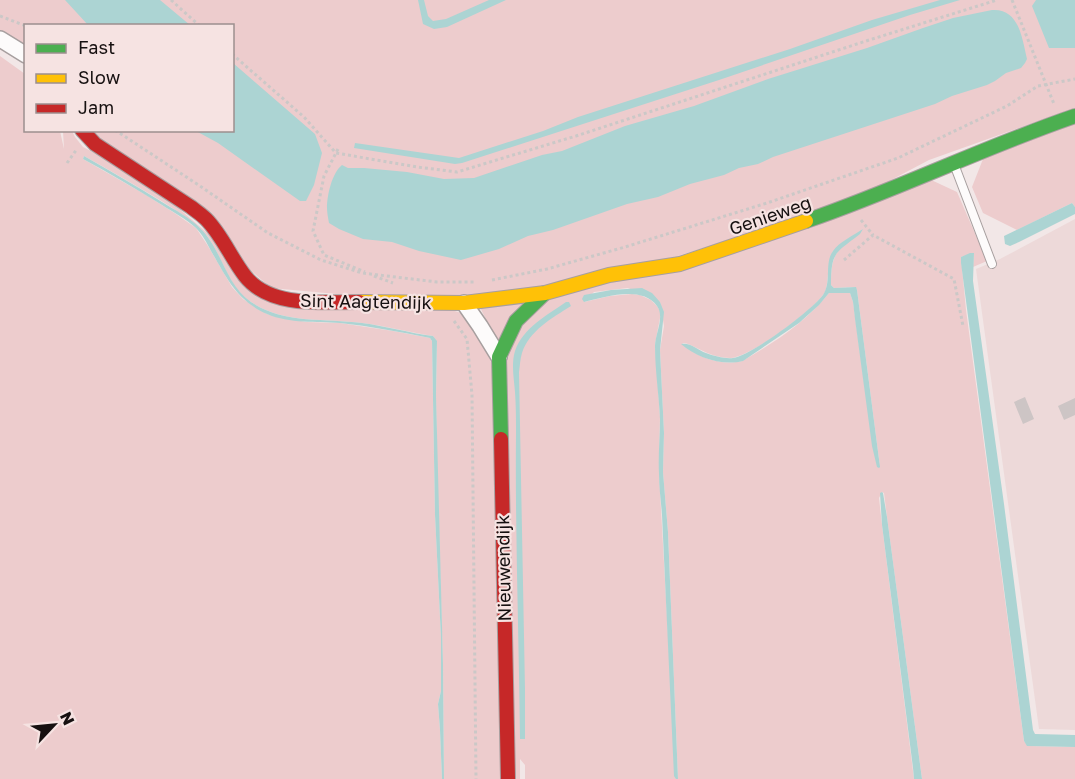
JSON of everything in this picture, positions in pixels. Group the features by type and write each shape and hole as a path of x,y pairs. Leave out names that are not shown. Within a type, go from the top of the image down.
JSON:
{"street":[{"path":"0,39 24,54"},
{"name":"Genieweg","path":"464,303 545,293 609,276 680,264 848,207 1031,131 1075,116"},
{"name":"Sint Aagtendijk","path":"84,132 95,144 116,159 205,218 246,277 266,293 280,298 313,302 464,303"},
{"name":"Nieuwendijk","path":"508,779 499,357 516,321 545,293"},
{"path":"464,303 499,357"}],"lane":[{"path":"954,163 992,264"}],"path":[{"path":"171,0 198,24"},
{"path":"234,56 304,117 337,151 417,167 457,172 576,136 997,0"},
{"path":"1012,0 1060,122"},
{"path":"0,16 24,25"},
{"path":"492,280 546,269 625,247 767,203 898,158 1007,106 1038,86 1075,79"},
{"path":"118,132 268,233 321,260 362,273 437,282 481,282"},
{"path":"337,151 324,177 313,231 324,255 402,286"},
{"path":"844,260 873,235 954,279 963,326"},
{"path":"439,302 467,339 472,395 476,779"}],"shaded area":[{"path":"0,0 1075,0 1075,108 929,160 876,188 704,250 506,295 380,298 271,288 90,132 234,132 234,24 24,24 24,48 0,34"},
{"path":"0,56 24,73 24,132 60,132 64,149 63,132 72,132 83,147 114,163 189,210 255,292 451,310 465,314 488,350 493,371 502,779 444,779 443,664 437,467 437,342 433,336 362,323 291,317 264,309 242,295 229,277 214,246 196,224 84,156 83,159 146,195 196,228 232,287 243,299 267,314 306,322 340,323 393,331 430,338 432,341 435,515 441,638 441,691 438,704 442,779 0,779"},
{"path":"1075,123 1075,207 1072,203 1017,230 983,213 972,187 983,159"},
{"path":"927,178 957,192 987,261 973,267 974,253 961,257 966,310 1024,741 1028,746 1075,747 1075,779 922,779 884,493 882,492 879,498 882,525 914,779 678,779 668,532 663,472 664,433 660,350 664,326 660,302 628,288 594,292 584,302 632,294 651,300 660,311 655,344 660,417 659,473 676,779 525,779 525,765 520,759 520,779 511,779 506,349 522,316 556,294","holes":["840,249 832,266 831,285 834,288 855,287 857,290 880,467 867,403 850,293 829,293 789,331 742,361 710,360 695,353 682,343 713,355 730,358 739,356 766,342 796,321 819,300 826,289 833,251"]},
{"path":"1075,219 1075,730 1039,729 976,269 1000,259"},
{"path":"527,301 498,345 480,307"}],"water":[{"path":"65,0 160,0 189,24 87,24"},
{"path":"418,0 424,0 428,16 433,21 446,19 489,0 506,0 447,27 434,29 423,24"},
{"path":"940,0 960,0 462,163 455,164 354,148 355,143 459,158 872,20"},
{"path":"1036,0 1075,0 1075,48 1049,48 1032,6"},
{"path":"992,10 1001,11 1014,19 1021,34 1027,59 1021,68 1006,73 987,85 758,164 690,184 658,197 627,204 553,230 528,236 499,249 461,260 419,251 392,242 363,239 329,223 327,208 329,191 335,173 342,165 348,168 407,172 444,179 474,178 542,155 562,151 625,126 694,106 953,18"},
{"path":"234,64 315,134 322,153 314,185 306,201 300,201 218,143 198,132 234,132"},
{"path":"84,156 196,224 214,246 229,276 242,295 264,309 291,317 380,326 433,336 437,341 436,395 444,779 442,779 438,704 441,691 441,638 435,515 432,341 430,338 396,331 340,323 303,322 267,314 247,302 233,287 196,228 113,175 83,159"},
{"path":"1072,203 1075,207 1075,214 1010,246 1005,244 1004,236"},
{"path":"863,229 840,250 834,259 831,285 834,288 856,287 857,290 879,468 872,446 850,293 829,293 799,323 743,361 710,360 681,344 691,345 703,352 723,358 733,358 766,341 817,302 826,290 829,261 833,251"},
{"path":"974,253 973,281 1033,730 1035,734 1075,735 1075,747 1027,746 1024,741 961,263 961,257"},
{"path":"642,288 652,293 660,302 664,312 660,350 664,433 663,472 668,532 678,779 674,776 659,479 660,419 655,341 660,320 659,310 650,300 633,294 584,302 582,299 584,295 611,290"},
{"path":"569,302 571,306 542,326 525,345 519,372 525,689 525,739 520,739 516,413 513,361 515,351 524,335 536,323"},
{"path":"882,492 922,779 914,779 882,525 880,493"}],"building":[{"path":"1025,397 1034,419 1023,424 1014,402"},
{"path":"1075,398 1075,415 1064,420 1058,406"}],"traffic: fast":[{"path":"806,221 1075,116"},
{"path":"501,439 499,357 516,321 545,293"}],"traffic: slow":[{"path":"359,302 464,303 545,293 609,275 680,264 806,221"}],"traffic: jam":[{"path":"84,132 95,144 204,217 217,232 245,276 268,294 298,301 359,302"},
{"path":"501,439 508,779"}]}
